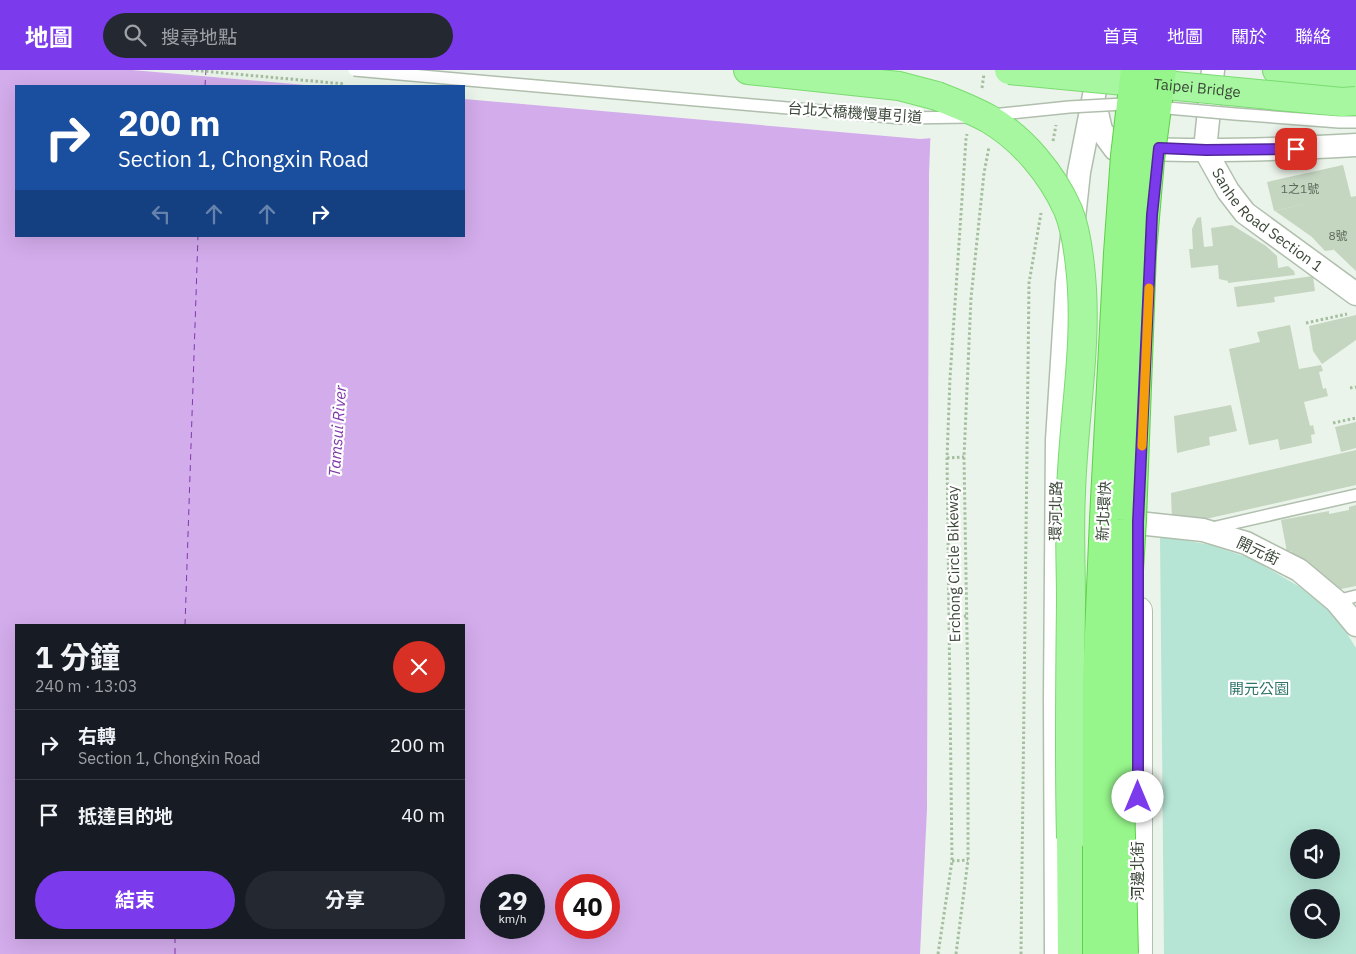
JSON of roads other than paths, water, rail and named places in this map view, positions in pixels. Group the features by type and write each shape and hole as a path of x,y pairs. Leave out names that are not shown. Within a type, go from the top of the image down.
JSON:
{"highway":[{"name":"新北環快","path":"1096,954 1097,680 1104,519 1119,233 1125,156 1135,70"},
{"path":"1124,954 1120,799 1123,670 1132,520 1142,252 1150,160 1162,70"}],"main road":[{"path":"748,70 899,86 937,96 961,105 990,120 1011,135 1051,179 1068,211 1077,243 1082,288 1082,330 1071,493 1070,779 1072,954"},
{"name":"Taipei Bridge","path":"1009,70 1342,102 1356,101"},
{"path":"1277,70 1319,74 1356,74"}],"street":[{"name":"環河北路","path":"1056,954 1057,440 1067,283 1079,172 1099,70"},
{"path":"1084,954 1082,914 1087,671 1102,351 1115,149 1127,70"},
{"name":"河邊北街","path":"1138,954 1138,522 1152,215 1159,148 1171,70"},
{"name":"Sanhe Road Section 1","path":"1213,70 1206,150 1228,191 1245,213 1354,304"},
{"path":"1094,96 1101,130 1115,149"},
{"path":"1115,149 1296,149 1356,145"},
{"name":"開元街","path":"1138,522 1203,530 1246,543 1299,570 1346,599 1356,625"}],"lane":[{"name":"台北大橋機慢車引道","path":"354,70 901,118 963,118 1069,107 1124,104 1356,122"},
{"path":"1203,530 1356,494"}],"water":[{"name":"Tamsui River","path":"0,70 933,70 929,174 927,809 920,954 0,954"}],"park label":[{"name":"開元公園","path":"1259,689"}]}
